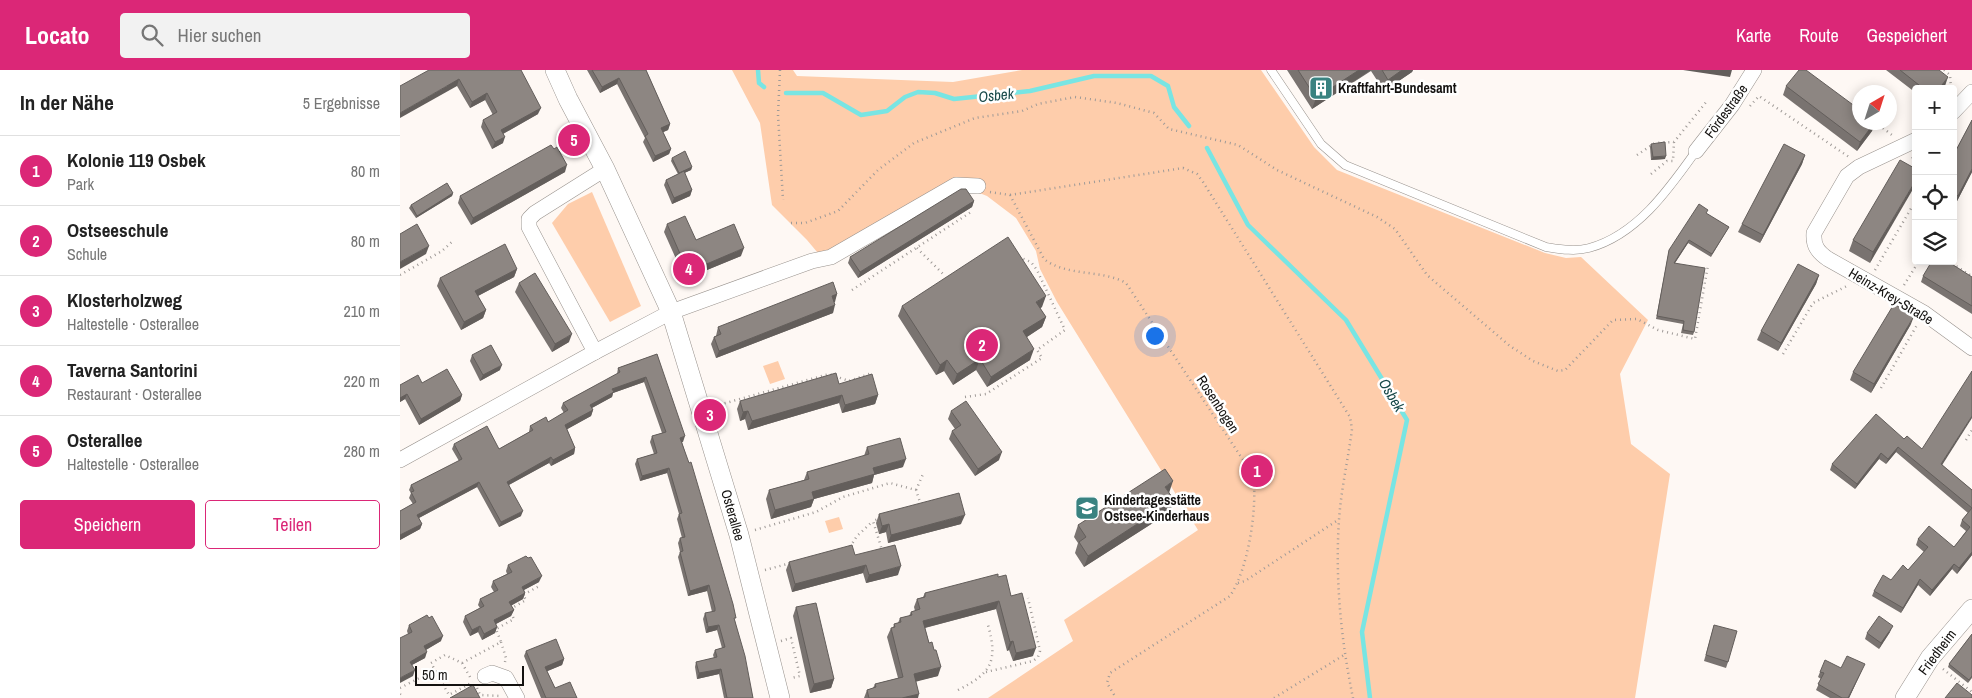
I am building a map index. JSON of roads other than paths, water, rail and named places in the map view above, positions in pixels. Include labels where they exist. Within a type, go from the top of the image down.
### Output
[{"type":"street","name":"Osterallee","points":[[555,70],[605,169],[671,312],[739,535],[778,690]]},
{"type":"street","name":"Fördestraße","points":[[1696,150],[1732,105],[1754,70]]},
{"type":"street","points":[[1957,108],[1972,92]]},
{"type":"street","name":"Heinz-Krey-Straße","points":[[1911,143],[1859,167],[1847,176],[1814,233],[1813,242],[1819,252],[1864,280],[1924,313],[1972,348]]},
{"type":"street","points":[[594,352],[529,227],[530,219],[535,213],[605,169]]},
{"type":"street","points":[[400,460],[594,352],[671,312],[812,261],[831,257],[956,185],[978,186]]},
{"type":"street","name":"Friedheim","points":[[1905,698],[1930,658],[1972,609]]},
{"type":"street","points":[[492,675],[506,678],[516,698]]},
{"type":"lane","points":[[1272,70],[1321,144],[1345,165],[1546,247],[1564,250],[1587,249],[1604,243],[1636,222],[1665,194],[1696,150]]},
{"type":"waterway","name":"Osbek","points":[[758,70],[759,83],[764,87]]},
{"type":"waterway","name":"Osbek","points":[[786,93],[823,93],[861,115],[887,111],[905,97],[918,92],[935,93],[954,99],[1030,91],[1094,76],[1151,76],[1168,86],[1174,107],[1189,126]]},
{"type":"waterway","name":"Osbek","points":[[1207,148],[1248,225],[1346,320],[1407,420],[1362,632],[1370,698]]},
{"type":"place","name":"Kraftfahrt-Bundesamt","points":[[1321,88]]},
{"type":"place","name":"Osterallee","points":[[574,140]]},
{"type":"place","name":"Taverna Santorini","points":[[689,269]]},
{"type":"place","name":"Ostseeschule","points":[[982,345]]},
{"type":"place","name":"Klosterholzweg","points":[[710,415]]},
{"type":"place","name":"Kolonie 119 Osbek","points":[[1257,471]]},
{"type":"place","name":"Kindertagesstätte Ostsee-Kinderhaus","points":[[1087,508]]}]
